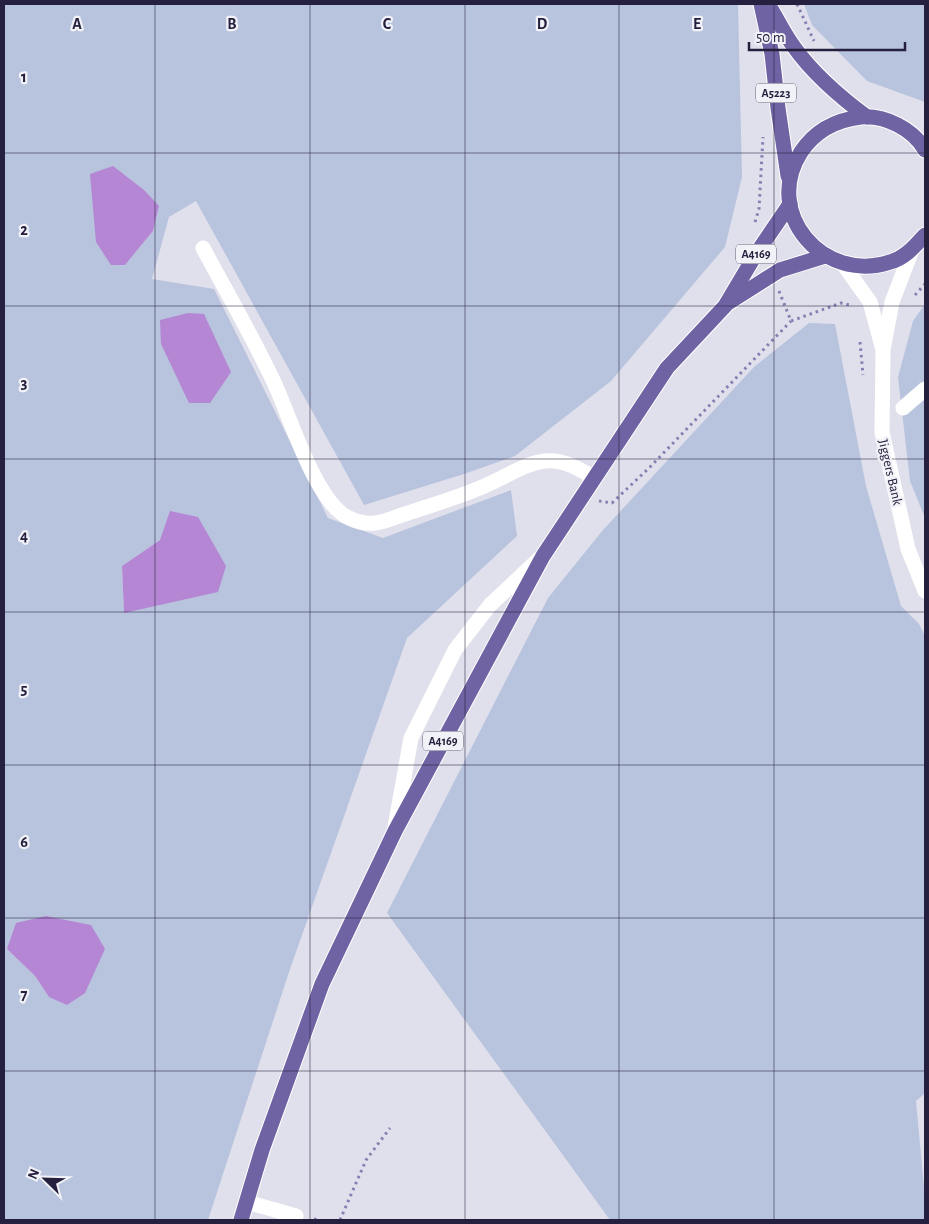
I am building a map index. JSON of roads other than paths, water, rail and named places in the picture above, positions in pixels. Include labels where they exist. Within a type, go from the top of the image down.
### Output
[{"type":"main road","name":"A5223","points":[[761,4],[772,54],[789,183]]},
{"type":"main road","points":[[768,4],[794,46],[818,76],[867,117]]},
{"type":"main road","points":[[925,134],[886,120],[867,117],[845,119],[825,128],[808,142],[795,161],[789,183],[790,204],[796,225],[808,243],[825,256],[843,264],[868,267],[891,262],[912,250],[925,234]]},
{"type":"main road","points":[[904,128],[922,144],[925,150]]},
{"type":"main road","name":"A4169","points":[[242,1220],[262,1150],[322,984],[395,831],[543,556],[667,368],[725,306],[756,254],[790,204]]},
{"type":"main road","name":"A4169","points":[[725,306],[780,270],[825,256]]},
{"type":"street","points":[[203,248],[272,379],[313,472],[327,498],[336,509],[348,518],[361,522],[376,523],[450,499],[544,461],[572,466],[594,478]]},
{"type":"street","name":"Jiggers Bank","points":[[912,250],[892,302],[883,350],[882,432],[908,549],[925,591]]},
{"type":"street","name":"Jiggers Bank","points":[[843,264],[870,302],[883,350]]},
{"type":"street","points":[[903,408],[925,389]]},
{"type":"street","points":[[395,831],[411,738],[455,650],[490,604],[543,556]]},
{"type":"street","points":[[247,1202],[296,1216]]}]
